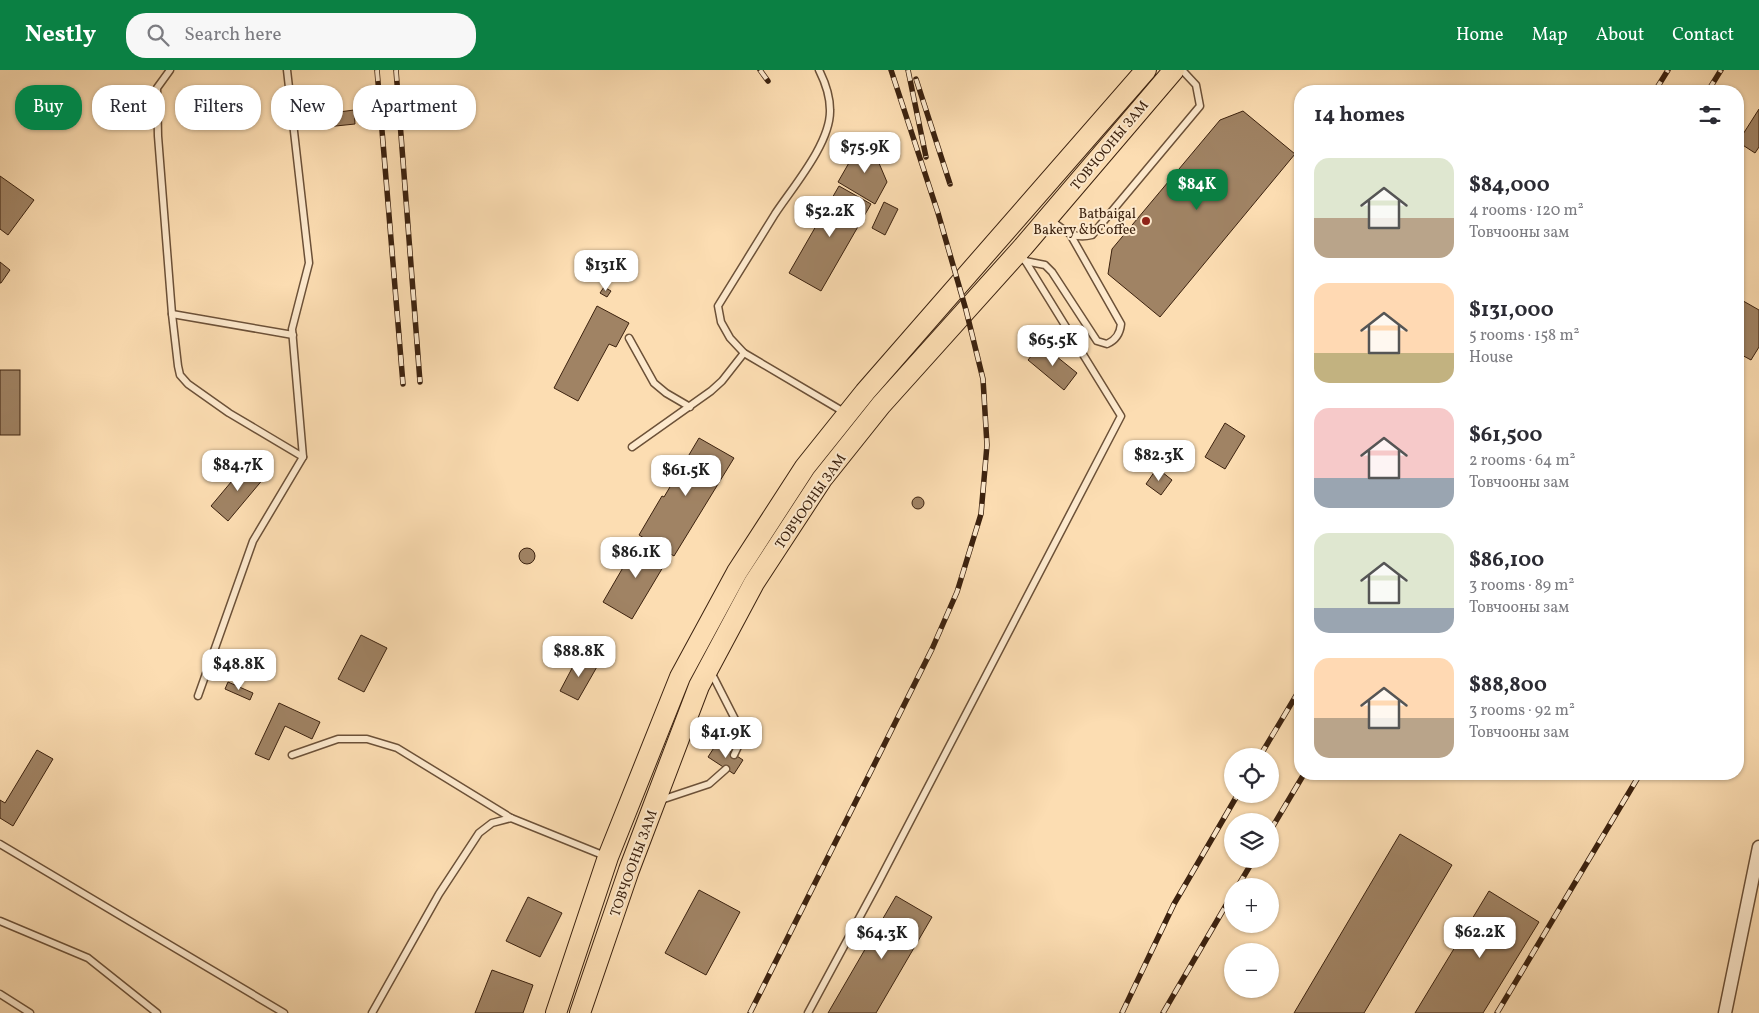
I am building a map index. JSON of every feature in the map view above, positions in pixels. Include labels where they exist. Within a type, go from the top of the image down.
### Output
[{"type":"highway","name":"ТОВЧООНЫ ЗАМ","points":[[556,1013],[608,857],[680,677],[732,581],[805,467],[866,392],[1146,70]]},
{"type":"highway","name":"ТОВЧООНЫ ЗАМ","points":[[580,1013],[629,870],[699,686],[754,583],[822,479],[881,405],[1022,256],[1048,218],[1174,70]]},
{"type":"street","points":[[1725,1013],[1759,847]]},
{"type":"lane","points":[[170,70],[157,88],[158,136],[172,314],[180,375],[188,384],[229,413],[303,457]]},
{"type":"lane","points":[[198,696],[253,541],[303,457],[292,329],[309,263],[288,70]]},
{"type":"lane","points":[[819,70],[826,88],[830,111],[827,129],[813,159],[781,204],[718,306],[721,322],[730,338],[744,353],[848,414]]},
{"type":"lane","points":[[1048,218],[1070,234],[1081,238],[1092,235],[1200,106],[1196,85],[1182,70]]},
{"type":"lane","points":[[1022,256],[1046,265],[1097,341],[1107,344],[1113,341],[1120,331],[1121,324],[1070,234]]},
{"type":"lane","points":[[808,1013],[878,883],[1120,416],[1022,256]]},
{"type":"lane","points":[[172,314],[293,335]]},
{"type":"lane","points":[[629,338],[654,382],[666,393],[690,406]]},
{"type":"lane","points":[[632,447],[711,391],[722,381],[744,353]]},
{"type":"lane","points":[[709,668],[740,729],[741,740],[734,755]]},
{"type":"lane","points":[[292,755],[338,739],[367,740],[397,748],[511,818],[608,857]]},
{"type":"lane","points":[[655,802],[709,784],[726,769]]},
{"type":"lane","points":[[372,1013],[444,886],[479,833],[492,823],[511,818]]},
{"type":"lane","points":[[0,844],[284,1013]]},
{"type":"lane","points":[[0,921],[88,958],[157,1013]]},
{"type":"lane","points":[[0,994],[30,1013]]},
{"type":"building","points":[[1759,109],[1759,147],[1755,153],[1744,146],[1744,133]]},
{"type":"building","points":[[353,110],[353,124],[343,125],[343,111]]},
{"type":"building","points":[[1243,111],[1294,153],[1294,155],[1160,317],[1108,274],[1112,249],[1220,120]]},
{"type":"building","points":[[870,142],[887,182],[875,204],[838,182],[858,147]]},
{"type":"building","points":[[0,176],[34,200],[8,235],[0,229]]},
{"type":"building","points":[[839,186],[871,204],[821,291],[789,273]]},
{"type":"building","points":[[884,202],[898,209],[885,235],[872,228]]},
{"type":"building","points":[[0,262],[10,270],[1,283],[0,283]]},
{"type":"building","points":[[604,287],[611,291],[607,297],[600,293]]},
{"type":"building","points":[[1744,301],[1759,310],[1759,347],[1751,360],[1744,356]]},
{"type":"building","points":[[597,306],[629,323],[616,347],[609,344],[578,401],[554,388]]},
{"type":"building","points":[[1041,344],[1077,373],[1064,390],[1028,360]]},
{"type":"building","points":[[0,370],[20,370],[20,435],[0,435]]},
{"type":"building","points":[[1225,423],[1245,436],[1225,469],[1205,457]]},
{"type":"building","points":[[699,438],[734,458],[674,556],[639,535]]},
{"type":"building","points":[[247,463],[264,478],[228,521],[211,506]]},
{"type":"building","points":[[1157,468],[1172,480],[1161,495],[1146,484]]},
{"type":"building","points":[[916,497],[920,497],[924,503],[920,509],[916,509],[912,505],[912,501]]},
{"type":"building","points":[[639,540],[669,557],[632,619],[603,602]]},
{"type":"building","points":[[527,548],[533,550],[535,556],[533,562],[527,564],[521,562],[519,556],[521,550]]},
{"type":"building","points":[[361,635],[387,648],[364,692],[338,679]]},
{"type":"building","points":[[579,655],[598,665],[578,700],[560,691]]},
{"type":"building","points":[[228,682],[253,693],[250,700],[225,689]]},
{"type":"building","points":[[279,703],[320,722],[312,739],[285,726],[269,760],[255,754]]},
{"type":"building","points":[[717,743],[743,760],[734,774],[708,757]]},
{"type":"building","points":[[37,750],[53,759],[13,826],[0,818],[0,800],[5,803]]},
{"type":"building","points":[[1400,834],[1452,865],[1364,1013],[1294,1013]]},
{"type":"building","points":[[699,890],[740,912],[706,975],[665,953]]},
{"type":"building","points":[[1489,891],[1539,922],[1483,1013],[1415,1013]]},
{"type":"building","points":[[896,896],[932,917],[876,1013],[828,1013]]},
{"type":"building","points":[[528,897],[562,913],[540,957],[506,941]]},
{"type":"building","points":[[492,970],[533,985],[523,1013],[475,1013]]},
{"type":"railway","points":[[377,70],[403,384]]},
{"type":"railway","points":[[396,70],[420,382]]},
{"type":"railway","points":[[760,70],[768,81]]},
{"type":"railway","points":[[750,1013],[932,649],[957,592],[981,514],[987,445],[983,379],[966,310],[938,213],[891,70]]},
{"type":"railway","points":[[908,70],[926,157]]},
{"type":"railway","points":[[1659,85],[1668,70]]},
{"type":"railway","points":[[1712,85],[1721,70]]},
{"type":"railway","points":[[916,79],[950,184]]},
{"type":"railway","points":[[1265,748],[1294,699]]},
{"type":"railway","points":[[1279,816],[1300,780]]},
{"type":"railway","points":[[1497,1013],[1636,780]]},
{"type":"railway","points":[[1122,1013],[1174,904],[1233,803]]},
{"type":"railway","points":[[1243,878],[1249,868]]},
{"type":"railway","points":[[1163,1013],[1224,909]]},
{"type":"place","name":"Batbaigal Bakery &bCoffee","points":[[1146,221]]}]
